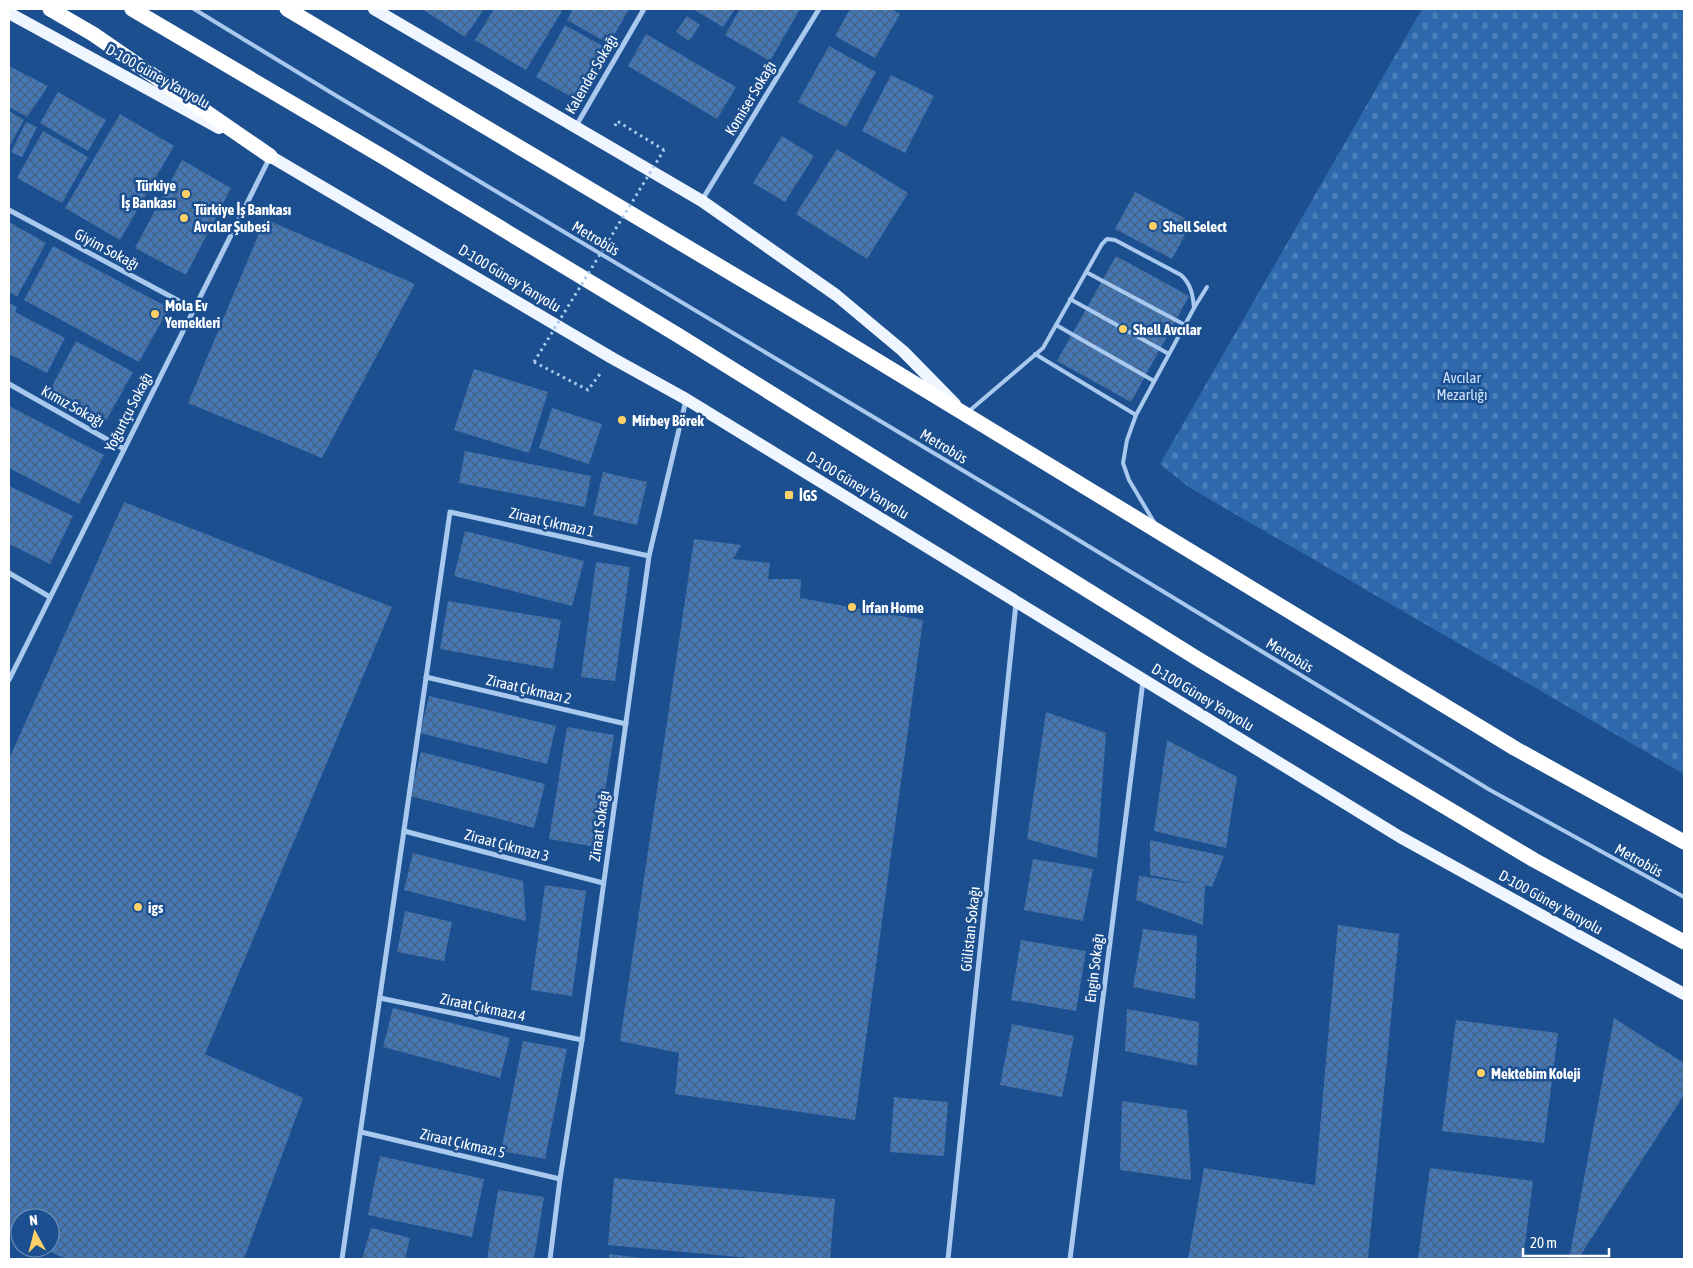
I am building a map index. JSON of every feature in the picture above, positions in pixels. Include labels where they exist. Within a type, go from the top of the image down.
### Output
[{"type":"highway","points":[[50,9],[93,34],[270,156]]},
{"type":"highway","points":[[132,9],[385,158],[676,334],[1190,654],[1534,860],[1684,942]]},
{"type":"highway","points":[[288,9],[966,414],[1516,749],[1684,842]]},
{"type":"main road","points":[[374,9],[702,201],[836,295],[903,351],[966,414]]},
{"type":"main road","name":"D-100 Güney Yanyolu","points":[[9,13],[270,156],[612,358],[686,399],[1400,837],[1684,994]]},
{"type":"street","name":"Kalender Sokağı","points":[[576,126],[644,9]]},
{"type":"street","name":"Komiser Sokağı","points":[[702,201],[819,9]]},
{"type":"street","name":"Yoğurtçu Sokağı","points":[[9,680],[270,156]]},
{"type":"street","name":"Giyim Sokağı","points":[[9,210],[194,309]]},
{"type":"street","name":"Kımız Sokağı","points":[[9,384],[124,449]]},
{"type":"street","name":"Ziraat Sokağı","points":[[550,1259],[649,556],[686,399]]},
{"type":"street","name":"Ziraat Çıkmazı 1","points":[[426,678],[450,512],[649,556]]},
{"type":"street","points":[[9,573],[50,597]]},
{"type":"street","name":"Gülistan Sokağı","points":[[948,1259],[1016,601]]},
{"type":"street","points":[[342,1259],[426,678]]},
{"type":"street","name":"Ziraat Çıkmazı 2","points":[[426,678],[626,724]]},
{"type":"street","name":"Engin Sokağı","points":[[1070,1259],[1143,680]]},
{"type":"street","name":"Ziraat Çıkmazı 3","points":[[404,831],[603,883]]},
{"type":"street","name":"Ziraat Çıkmazı 4","points":[[380,998],[582,1040]]},
{"type":"street","name":"Ziraat Çıkmazı 5","points":[[361,1132],[560,1179]]},
{"type":"lane","name":"Metrobüs","points":[[194,9],[1034,513],[1490,790],[1684,897]]},
{"type":"lane","points":[[966,414],[1043,348],[1102,244],[1107,239],[1115,240],[1180,275],[1188,282],[1194,308]]},
{"type":"lane","points":[[1086,272],[1185,325]]},
{"type":"lane","points":[[1161,532],[1129,480],[1124,463],[1126,440],[1136,415],[1206,286]]},
{"type":"lane","points":[[1070,299],[1169,354]]},
{"type":"lane","points":[[1056,325],[1154,381]]},
{"type":"lane","points":[[1035,354],[1136,415]]},
{"type":"path","points":[[588,390],[534,362],[664,150],[617,121]]},
{"type":"green space","name":"Avcılar Mezarlığı","points":[[1422,9],[1684,9],[1684,774],[1190,488],[1160,464]]},
{"type":"building","points":[[422,9],[484,9],[465,37]]},
{"type":"building","points":[[494,9],[558,9],[562,11],[526,70],[475,40]]},
{"type":"building","points":[[573,9],[629,9],[609,44],[567,20]]},
{"type":"building","points":[[693,9],[735,9],[723,27]]},
{"type":"building","points":[[740,9],[800,9],[770,61],[725,35]]},
{"type":"building","points":[[850,9],[891,9],[900,14],[875,58],[835,36]]},
{"type":"building","points":[[687,16],[700,25],[689,41],[676,32]]},
{"type":"building","points":[[565,25],[610,50],[580,102],[536,77]]},
{"type":"building","points":[[646,34],[736,87],[717,119],[628,66]]},
{"type":"building","points":[[829,46],[876,72],[846,127],[798,102]]},
{"type":"building","points":[[9,66],[48,86],[27,117],[9,107]]},
{"type":"building","points":[[891,75],[934,96],[905,153],[862,131]]},
{"type":"building","points":[[58,92],[106,120],[88,151],[40,123]]},
{"type":"building","points":[[9,111],[24,120],[9,147]]},
{"type":"building","points":[[120,114],[174,146],[120,240],[65,208]]},
{"type":"building","points":[[26,122],[37,127],[22,157],[11,152]]},
{"type":"building","points":[[43,131],[88,157],[62,203],[17,178]]},
{"type":"building","points":[[782,136],[814,156],[785,202],[753,183]]},
{"type":"building","points":[[837,149],[908,193],[867,259],[796,214]]},
{"type":"building","name":"Türkiye İş Bankası Avcılar Şubesi","points":[[182,160],[231,188],[186,275],[135,248]]},
{"type":"building","name":"Shell Select","points":[[1135,192],[1192,222],[1172,259],[1115,229]]},
{"type":"building","points":[[265,219],[415,284],[322,458],[188,403]]},
{"type":"building","points":[[9,222],[46,243],[17,297],[9,292]]},
{"type":"building","points":[[53,246],[169,308],[139,362],[24,300]]},
{"type":"building","points":[[1116,256],[1189,296],[1131,402],[1057,361]]},
{"type":"building","points":[[9,303],[17,307],[15,312],[65,338],[47,373],[9,354]]},
{"type":"building","points":[[76,341],[133,372],[106,421],[50,390]]},
{"type":"building","points":[[474,369],[548,392],[529,453],[454,430]]},
{"type":"building","points":[[9,406],[104,455],[79,504],[9,468]]},
{"type":"building","points":[[552,408],[602,424],[589,464],[539,448]]},
{"type":"building","points":[[465,451],[591,476],[585,507],[459,483]]},
{"type":"building","points":[[603,472],[647,482],[637,525],[593,515]]},
{"type":"building","points":[[9,486],[73,516],[50,564],[9,544]]},
{"type":"building","name":"igs","points":[[124,502],[392,607],[205,1054],[303,1098],[244,1259],[66,1259],[60,1256],[60,1208],[10,1208],[9,1231],[9,759]]},
{"type":"building","points":[[465,531],[584,561],[572,606],[454,576]]},
{"type":"building","points":[[694,539],[741,545],[733,559],[770,563],[768,579],[801,579],[800,598],[923,620],[855,1120],[675,1094],[679,1053],[620,1041]]},
{"type":"building","points":[[596,562],[630,567],[615,681],[581,677]]},
{"type":"building","points":[[448,601],[561,620],[553,669],[440,649]]},
{"type":"building","points":[[429,696],[556,726],[547,764],[420,733]]},
{"type":"building","points":[[1046,712],[1106,733],[1097,858],[1027,839]]},
{"type":"building","points":[[567,727],[614,735],[596,847],[549,839]]},
{"type":"building","points":[[1167,740],[1237,777],[1226,848],[1154,831]]},
{"type":"building","points":[[421,752],[545,784],[534,828],[410,796]]},
{"type":"building","points":[[1150,840],[1224,856],[1212,887],[1205,885],[1203,925],[1136,900],[1139,876],[1196,884],[1150,875]]},
{"type":"building","points":[[413,853],[523,881],[526,921],[404,890]]},
{"type":"building","points":[[1033,859],[1093,869],[1083,921],[1024,910]]},
{"type":"building","points":[[545,885],[586,891],[572,996],[531,990]]},
{"type":"building","points":[[405,911],[452,922],[444,961],[397,952]]},
{"type":"building","points":[[1338,925],[1399,934],[1368,1259],[1188,1259],[1204,1168],[1315,1185]]},
{"type":"building","points":[[1143,929],[1197,936],[1195,999],[1133,987]]},
{"type":"building","points":[[1021,940],[1086,951],[1076,1011],[1011,1000]]},
{"type":"building","points":[[393,1008],[510,1038],[500,1078],[383,1047]]},
{"type":"building","points":[[1127,1009],[1199,1022],[1197,1066],[1125,1051]]},
{"type":"building","points":[[1614,1018],[1684,1063],[1684,1095],[1578,1259],[1569,1259]]},
{"type":"building","points":[[1456,1020],[1558,1033],[1544,1143],[1442,1131]]},
{"type":"building","points":[[1012,1024],[1074,1036],[1062,1097],[1000,1085]]},
{"type":"building","points":[[523,1041],[567,1049],[545,1159],[501,1151]]},
{"type":"building","points":[[894,1097],[948,1102],[944,1156],[890,1152]]},
{"type":"building","points":[[1122,1101],[1187,1110],[1191,1180],[1120,1170]]},
{"type":"building","points":[[380,1156],[484,1179],[472,1237],[368,1215]]},
{"type":"building","points":[[1430,1168],[1533,1181],[1523,1259],[1418,1259]]},
{"type":"building","points":[[614,1178],[835,1199],[830,1259],[760,1259],[608,1245]]},
{"type":"building","points":[[498,1190],[544,1197],[534,1259],[487,1259]]},
{"type":"building","points":[[371,1228],[410,1238],[405,1259],[362,1259]]},
{"type":"building","points":[[609,1254],[640,1258],[640,1259],[609,1259]]},
{"type":"place","name":"Türkiye İş Bankası","points":[[186,194]]},
{"type":"place","name":"Türkiye İş Bankası Avcılar Şubesi","points":[[184,218]]},
{"type":"place","name":"Shell Select","points":[[1153,226]]},
{"type":"place","name":"Mola Ev Yemekleri","points":[[155,314]]},
{"type":"place","name":"Shell Avcılar","points":[[1123,329]]},
{"type":"place","name":"Mirbey Börek","points":[[622,420]]},
{"type":"place","name":"İGS","points":[[789,495]]},
{"type":"place","name":"İrfan Home","points":[[852,607]]},
{"type":"place","name":"igs","points":[[138,907]]},
{"type":"place","name":"Mektebim Koleji","points":[[1481,1073]]}]
